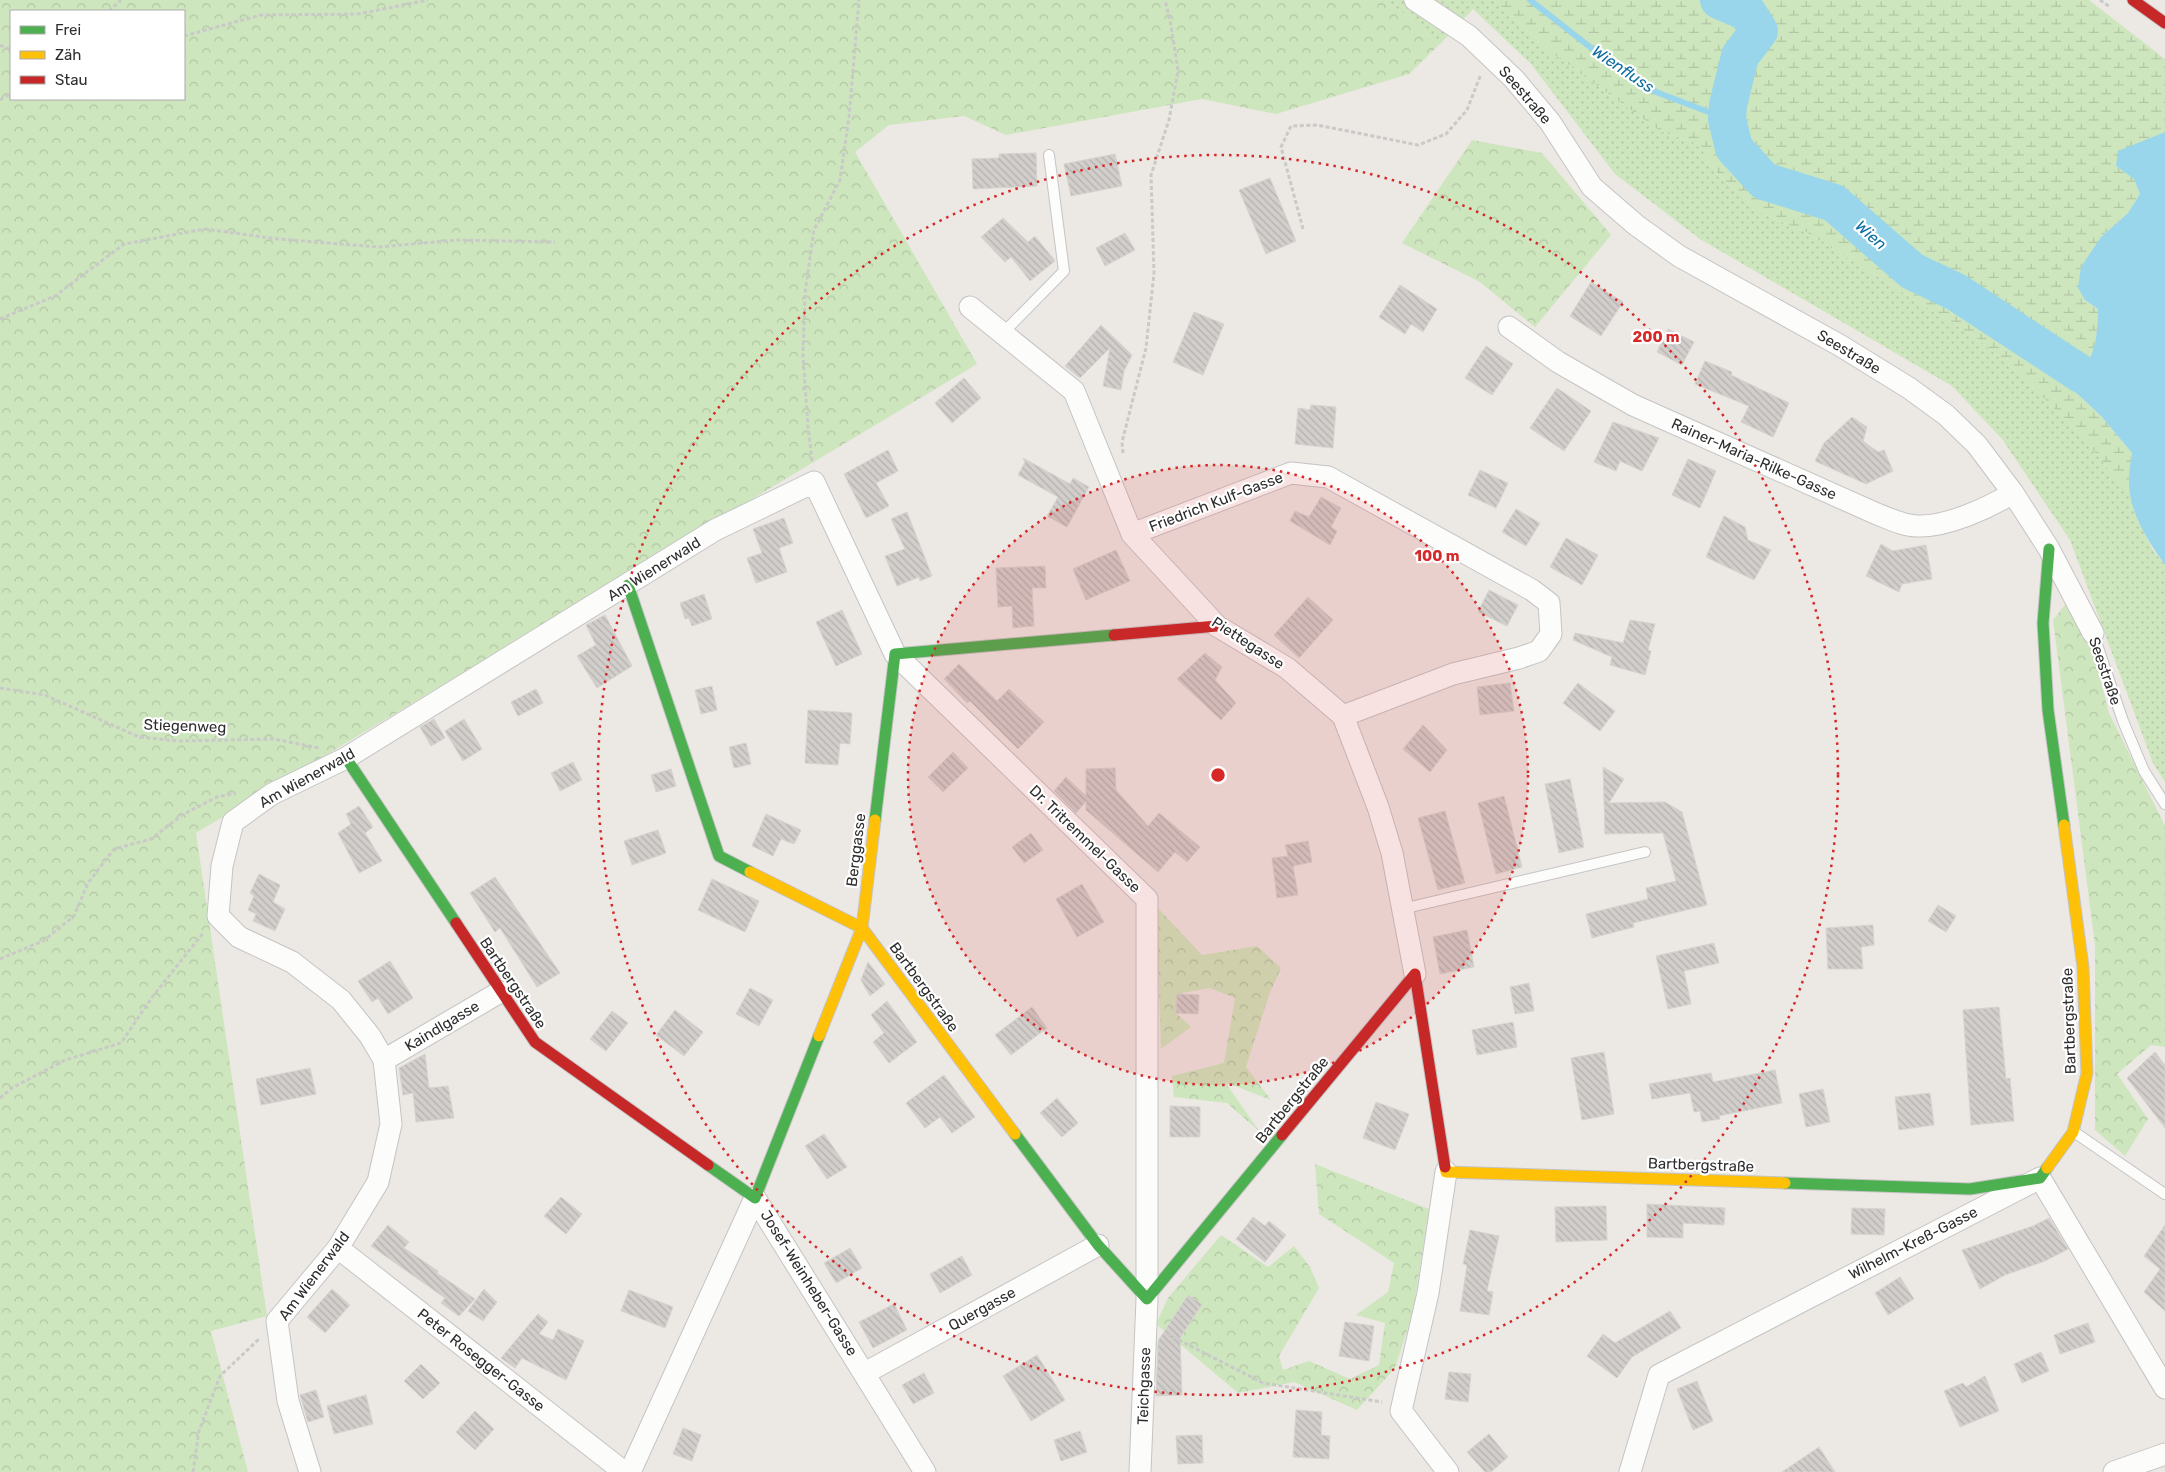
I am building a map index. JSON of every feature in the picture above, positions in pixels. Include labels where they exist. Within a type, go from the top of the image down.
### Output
[{"type":"street","name":"Seestraße","points":[[1414,0],[1469,36],[1514,79],[1550,122],[1592,187],[1636,225],[1679,256],[1841,346],[1909,388],[1946,415],[1977,445],[2012,493],[2049,549],[2092,633]]},
{"type":"street","points":[[2133,0],[2165,23]]},
{"type":"street","name":"Piettegasse","points":[[970,307],[1074,391],[1132,534],[1217,626],[1286,668],[1343,716],[1378,807],[1389,844],[1415,974]]},
{"type":"street","name":"Rainer-Maria-Rilke-Gasse","points":[[1509,327],[1558,362],[1633,405],[1877,514],[1907,525],[1920,526],[1947,523],[1999,501],[2012,493]]},
{"type":"street","name":"Friedrich Kulf-Gasse","points":[[1132,534],[1291,473],[1328,477],[1532,590],[1549,603],[1551,634],[1539,651],[1519,658],[1453,674],[1343,716]]},
{"type":"street","name":"Am Wienerwald","points":[[310,1472],[288,1401],[277,1321],[338,1248],[378,1182],[391,1124],[384,1060],[370,1036],[341,1000],[292,962],[239,937],[218,916],[222,866],[233,822],[272,794],[346,758],[715,530],[814,482]]},
{"type":"street","name":"Dr. Tritremmel-Gasse","points":[[814,482],[895,654],[1147,899],[1147,1299]]},
{"type":"street","name":"Bartbergstraße","points":[[1446,1172],[1970,1189],[2040,1178],[2073,1132],[2088,1073],[2083,967],[2048,710],[2043,623],[2049,549]]},
{"type":"street","points":[[628,585],[720,856],[862,928],[756,1198]]},
{"type":"street","points":[[895,654],[1217,626]]},
{"type":"street","name":"Berggasse","points":[[862,928],[895,654]]},
{"type":"street","name":"Bartbergstraße","points":[[346,758],[535,1042],[756,1198]]},
{"type":"street","name":"Bartbergstraße","points":[[862,928],[1098,1245],[1147,1299],[1415,974]]},
{"type":"street","points":[[1415,974],[1446,1172],[1428,1293],[1401,1411],[1448,1472]]},
{"type":"street","name":"Kaindlgasse","points":[[384,1060],[500,992]]},
{"type":"street","points":[[2040,1178],[2165,1388]]},
{"type":"street","name":"Wilhelm-Kreß-Gasse","points":[[1630,1472],[1659,1375],[2040,1178]]},
{"type":"street","name":"Josef-Weinheber-Gasse","points":[[756,1198],[925,1472]]},
{"type":"street","name":"Josef-Weinheber-Gasse","points":[[630,1472],[756,1198]]},
{"type":"street","name":"Quergasse","points":[[865,1373],[1098,1245]]},
{"type":"street","name":"Peter Rosegger-Gasse","points":[[338,1248],[624,1472]]},
{"type":"street","name":"Teichgasse","points":[[1140,1472],[1147,1299]]},
{"type":"street","points":[[2114,1472],[2165,1454]]},
{"type":"lane","points":[[1003,333],[1064,271],[1049,155]]},
{"type":"lane","name":"Seestraße","points":[[2092,633],[2122,721],[2144,771],[2165,804]]},
{"type":"lane","points":[[1402,909],[1645,852]]},
{"type":"lane","points":[[2073,1132],[2165,1194]]},
{"type":"path","points":[[111,10],[122,0]]},
{"type":"path","points":[[185,36],[261,15],[358,14],[428,0]]},
{"type":"path","points":[[814,482],[803,356],[805,293],[814,230],[840,180],[849,117],[859,0]]},
{"type":"path","points":[[1123,462],[1122,442],[1146,348],[1154,272],[1151,175],[1169,120],[1178,72],[1165,0]]},
{"type":"path","points":[[1303,229],[1281,147],[1291,126],[1317,125],[1418,145],[1446,134],[1467,110],[1489,55]]},
{"type":"path","points":[[0,319],[55,296],[124,244],[204,229],[278,239],[379,247],[457,240],[555,242]]},
{"type":"path","name":"Stiegenweg","points":[[0,688],[45,695],[138,737],[178,741],[274,739],[311,745],[346,758]]},
{"type":"path","points":[[0,960],[43,941],[74,916],[88,884],[114,849],[151,839],[182,815],[217,797],[240,792]]},
{"type":"path","points":[[0,1098],[12,1088],[65,1060],[121,1043],[185,954],[218,916]]},
{"type":"path","points":[[193,1472],[198,1431],[220,1376],[277,1321]]},
{"type":"path","points":[[1146,1324],[1263,1383],[1380,1401],[1401,1411]]},
{"type":"green space","points":[[0,0],[1379,0],[1402,12],[1439,45],[1409,74],[1276,114],[1202,99],[1006,135],[964,116],[889,125],[855,152],[977,364],[196,833],[267,1316],[211,1331],[248,1472],[0,1472]]},
{"type":"green space","points":[[1379,0],[1494,0],[1551,52],[1660,131],[1698,144],[1720,177],[1765,215],[1806,232],[1978,339],[2022,377],[2078,432],[2130,495],[2138,521],[2153,550],[2165,565],[2165,782],[2153,763],[2070,540],[2002,439],[1952,386],[1700,239],[1615,174],[1531,64],[1473,9],[1439,45],[1402,12]]},
{"type":"green space","points":[[1494,0],[2089,0],[2165,59],[2165,132],[2116,166],[2134,179],[2140,194],[2128,213],[2101,237],[2085,300],[2098,309],[2097,332],[2093,351],[2084,368],[2068,385],[2102,417],[2132,453],[2129,477],[2130,495],[2078,432],[2022,377],[1978,339],[1806,232],[1765,215],[1720,177],[1698,144],[1660,131],[1551,52]]},
{"type":"green space","points":[[1472,140],[1542,153],[1611,235],[1535,327],[1480,282],[1402,243]]},
{"type":"green space","points":[[2069,600],[2090,638],[2109,713],[2165,826],[2165,1047],[2151,1045],[2117,1074],[2148,1119],[2125,1156],[2095,1130],[2095,945],[2053,620]]},
{"type":"green space","points":[[1156,906],[1202,955],[1257,946],[1281,968],[1269,995],[1246,1067],[1271,1100],[1225,1082],[1259,1131],[1227,1103],[1174,1097],[1172,1076],[1224,1063],[1235,998],[1210,988],[1177,994],[1176,1013],[1191,1027],[1161,1049]]},
{"type":"green space","points":[[1315,1164],[1429,1209],[1413,1312],[1395,1368],[1357,1410],[1294,1382],[1238,1393],[1156,1324],[1168,1298],[1221,1235],[1268,1267],[1294,1246],[1310,1267],[1319,1288],[1279,1356],[1283,1370],[1309,1361],[1350,1379],[1379,1365],[1385,1323],[1356,1315],[1388,1292],[1394,1263],[1319,1214]]},
{"type":"water","points":[[2165,132],[2165,565],[2145,535],[2131,501],[2129,477],[2132,453],[2102,417],[2068,385],[2077,377],[2089,360],[2097,332],[2098,309],[2085,300],[2078,288],[2081,267],[2101,237],[2128,213],[2140,194],[2134,179],[2116,166],[2118,151]]},
{"type":"building","points":[[1036,153],[1037,186],[973,189],[972,159],[999,158],[999,154]]},
{"type":"building","points":[[1115,154],[1122,186],[1071,196],[1064,164]]},
{"type":"building","points":[[1270,178],[1296,241],[1266,254],[1239,190]]},
{"type":"building","points":[[1003,218],[1028,242],[1035,236],[1055,261],[1030,281],[1011,257],[1005,262],[981,237]]},
{"type":"building","points":[[1125,233],[1135,250],[1105,266],[1096,248]]},
{"type":"building","points":[[1591,282],[1623,302],[1601,336],[1570,316]]},
{"type":"building","points":[[1400,285],[1437,309],[1423,332],[1411,324],[1405,334],[1379,317]]},
{"type":"building","points":[[1194,312],[1224,324],[1203,375],[1173,362]]},
{"type":"building","points":[[1101,325],[1132,355],[1124,371],[1121,390],[1103,386],[1110,348],[1080,378],[1065,366]]},
{"type":"building","points":[[1668,329],[1694,342],[1682,365],[1657,352]]},
{"type":"building","points":[[1486,346],[1513,364],[1492,395],[1465,378]]},
{"type":"building","points":[[1705,361],[1732,372],[1731,375],[1789,403],[1773,437],[1741,422],[1749,406],[1695,384]]},
{"type":"building","points":[[964,378],[981,398],[952,423],[935,403]]},
{"type":"building","points":[[1557,388],[1591,411],[1564,451],[1530,428]]},
{"type":"building","points":[[1311,405],[1336,407],[1333,448],[1295,444],[1298,408],[1310,410]]},
{"type":"building","points":[[1852,417],[1867,427],[1863,441],[1878,452],[1884,450],[1893,471],[1866,484],[1815,461],[1824,443]]},
{"type":"building","points":[[1613,422],[1659,438],[1642,471],[1620,461],[1616,471],[1594,462]]},
{"type":"building","points":[[888,450],[898,471],[876,483],[889,506],[866,518],[844,474]]},
{"type":"building","points":[[1023,458],[1070,484],[1073,478],[1089,487],[1067,527],[1047,516],[1058,497],[1018,475],[1025,462]]},
{"type":"building","points":[[1688,459],[1716,471],[1700,508],[1672,495]]},
{"type":"building","points":[[1480,470],[1508,483],[1496,508],[1468,495]]},
{"type":"building","points":[[1321,497],[1341,508],[1331,527],[1337,531],[1330,545],[1290,521],[1295,511],[1309,517]]},
{"type":"building","points":[[1516,509],[1540,523],[1526,546],[1502,532]]},
{"type":"building","points":[[907,512],[932,576],[920,581],[919,577],[897,586],[885,556],[905,549],[891,519]]},
{"type":"building","points":[[1724,516],[1745,527],[1748,540],[1771,550],[1754,580],[1706,557]]},
{"type":"building","points":[[784,518],[793,543],[779,548],[787,572],[756,583],[747,558],[762,553],[753,529]]},
{"type":"building","points":[[1566,538],[1598,555],[1582,585],[1550,567]]},
{"type":"building","points":[[1881,544],[1893,551],[1926,545],[1932,579],[1902,584],[1899,592],[1866,576]]},
{"type":"building","points":[[1116,550],[1130,581],[1086,600],[1073,569]]},
{"type":"building","points":[[1045,566],[1046,588],[1032,588],[1034,626],[1013,628],[1012,606],[998,607],[996,568]]},
{"type":"building","points":[[1489,590],[1518,605],[1507,626],[1478,612]]},
{"type":"building","points":[[704,594],[712,619],[692,626],[689,618],[685,619],[680,603]]},
{"type":"building","points":[[1308,597],[1333,620],[1299,658],[1274,635]]},
{"type":"building","points":[[842,610],[862,654],[836,666],[816,622]]},
{"type":"building","points":[[605,615],[632,666],[597,688],[577,656],[596,645],[586,625]]},
{"type":"building","points":[[1630,620],[1655,624],[1648,650],[1651,651],[1645,675],[1610,665],[1612,657],[1573,640],[1575,633],[1623,643]]},
{"type":"building","points":[[1205,653],[1222,667],[1215,680],[1236,703],[1221,720],[1177,679]]},
{"type":"building","points":[[959,664],[997,701],[1009,689],[1044,722],[1018,749],[970,701],[967,703],[944,679]]},
{"type":"building","points":[[1510,683],[1514,711],[1480,715],[1477,687]]},
{"type":"building","points":[[1578,683],[1615,711],[1600,731],[1563,703]]},
{"type":"building","points":[[712,686],[717,710],[701,714],[695,690]]},
{"type":"building","points":[[536,689],[543,703],[518,716],[511,702]]},
{"type":"building","points":[[808,710],[852,713],[850,744],[840,743],[838,765],[805,763]]},
{"type":"building","points":[[434,719],[445,738],[431,746],[420,727]]},
{"type":"building","points":[[464,719],[482,749],[463,761],[445,731]]},
{"type":"building","points":[[1423,725],[1447,750],[1430,772],[1403,749]]},
{"type":"building","points":[[746,743],[751,764],[734,768],[729,747]]},
{"type":"building","points":[[953,752],[968,768],[943,792],[928,777]]},
{"type":"building","points":[[573,762],[582,780],[560,791],[551,773]]},
{"type":"building","points":[[1603,767],[1624,779],[1609,803],[1665,802],[1682,812],[1707,905],[1633,923],[1634,927],[1592,938],[1586,914],[1648,899],[1646,888],[1676,881],[1663,833],[1605,834]]},
{"type":"building","points":[[1115,768],[1116,790],[1148,826],[1159,813],[1200,847],[1187,862],[1175,852],[1158,872],[1086,810],[1086,801],[1076,813],[1054,791],[1066,777],[1086,796],[1086,769]]},
{"type":"building","points":[[671,769],[676,786],[656,792],[651,775]]},
{"type":"building","points":[[1570,779],[1584,847],[1559,853],[1545,784]]},
{"type":"building","points":[[1504,796],[1522,867],[1496,874],[1478,803]]},
{"type":"building","points":[[359,806],[373,827],[365,833],[382,861],[359,873],[338,833],[351,824],[346,814]]},
{"type":"building","points":[[1445,811],[1465,883],[1438,890],[1418,818]]},
{"type":"building","points":[[766,814],[801,830],[794,844],[781,839],[773,856],[752,846]]},
{"type":"building","points":[[658,830],[666,853],[632,865],[624,841]]},
{"type":"building","points":[[1031,833],[1043,850],[1024,863],[1012,847]]},
{"type":"building","points":[[1308,841],[1312,862],[1293,866],[1298,895],[1277,898],[1272,858],[1288,856],[1285,845]]},
{"type":"building","points":[[259,874],[280,885],[273,902],[285,909],[275,931],[253,921],[256,914],[248,910],[254,896],[250,893]]},
{"type":"building","points":[[495,877],[560,973],[537,987],[500,928],[495,932],[470,893]]},
{"type":"building","points":[[712,879],[759,901],[745,932],[698,910]]},
{"type":"building","points":[[1082,884],[1104,922],[1077,937],[1056,899]]},
{"type":"building","points":[[1938,905],[1956,916],[1946,932],[1928,921]]},
{"type":"building","points":[[1873,925],[1874,945],[1861,947],[1863,969],[1828,969],[1826,928]]},
{"type":"building","points":[[1467,930],[1474,967],[1440,974],[1433,937]]},
{"type":"building","points":[[1714,943],[1719,963],[1684,971],[1691,1004],[1668,1009],[1656,956]]},
{"type":"building","points":[[390,961],[413,998],[388,1014],[378,998],[372,1002],[358,981]]},
{"type":"building","points":[[868,962],[885,984],[870,996],[861,980]]},
{"type":"building","points":[[1529,983],[1534,1011],[1515,1014],[1510,987]]},
{"type":"building","points":[[750,988],[773,1000],[759,1026],[736,1014]]},
{"type":"building","points":[[1177,994],[1199,995],[1198,1014],[1176,1013]]},
{"type":"building","points":[[887,1001],[917,1042],[889,1063],[873,1042],[884,1033],[871,1015]]},
{"type":"building","points":[[1032,1007],[1047,1028],[1011,1055],[995,1035]]},
{"type":"building","points":[[1999,1007],[2006,1079],[2010,1078],[2014,1121],[1971,1125],[1963,1010]]},
{"type":"building","points":[[675,1010],[703,1032],[684,1056],[656,1035]]},
{"type":"building","points":[[612,1011],[628,1023],[606,1051],[590,1039]]},
{"type":"building","points":[[1513,1022],[1517,1047],[1477,1055],[1472,1030]]},
{"type":"building","points":[[1604,1052],[1614,1114],[1582,1120],[1571,1058]]},
{"type":"building","points":[[2155,1052],[2165,1065],[2165,1128],[2127,1078]]},
{"type":"building","points":[[425,1054],[429,1088],[448,1086],[454,1118],[416,1122],[413,1093],[403,1095],[399,1068]]},
{"type":"building","points":[[310,1068],[316,1094],[261,1105],[256,1079]]},
{"type":"building","points":[[1775,1070],[1782,1103],[1719,1116],[1720,1119],[1702,1122],[1700,1111],[1694,1112],[1690,1093],[1652,1099],[1649,1084],[1711,1073],[1713,1082]]},
{"type":"building","points":[[944,1075],[975,1117],[952,1133],[940,1117],[925,1128],[906,1103]]},
{"type":"building","points":[[1823,1089],[1830,1122],[1806,1127],[1799,1094]]},
{"type":"building","points":[[1930,1093],[1934,1125],[1899,1130],[1895,1097]]},
{"type":"building","points":[[1057,1098],[1078,1123],[1062,1137],[1040,1113]]},
{"type":"building","points":[[1376,1102],[1409,1114],[1395,1150],[1363,1138]]},
{"type":"building","points":[[1170,1106],[1200,1107],[1200,1137],[1170,1137]]},
{"type":"building","points":[[824,1134],[847,1167],[827,1179],[805,1146]]},
{"type":"building","points":[[561,1197],[582,1214],[566,1234],[544,1216]]},
{"type":"building","points":[[1647,1204],[1725,1208],[1724,1225],[1683,1223],[1683,1238],[1647,1237]]},
{"type":"building","points":[[1606,1206],[1607,1240],[1556,1242],[1555,1207]]},
{"type":"building","points":[[1852,1208],[1885,1209],[1884,1235],[1851,1234]]},
{"type":"building","points":[[1253,1217],[1265,1226],[1269,1221],[1286,1235],[1265,1262],[1236,1239]]},
{"type":"building","points":[[2049,1218],[2068,1249],[2045,1261],[2005,1275],[1980,1289],[1962,1250],[2033,1226]]},
{"type":"building","points":[[388,1225],[409,1242],[404,1248],[475,1299],[459,1316],[441,1303],[445,1298],[371,1246]]},
{"type":"building","points":[[2165,1225],[2165,1311],[2144,1292],[2160,1269],[2144,1256]]},
{"type":"building","points":[[1470,1230],[1499,1236],[1487,1291],[1493,1292],[1489,1315],[1460,1311],[1467,1265],[1463,1264]]},
{"type":"building","points":[[850,1248],[862,1268],[836,1283],[824,1263]]},
{"type":"building","points":[[962,1256],[972,1275],[940,1293],[930,1274]]},
{"type":"building","points":[[1900,1277],[1914,1299],[1888,1315],[1875,1293]]},
{"type":"building","points":[[332,1289],[350,1305],[325,1333],[307,1317]]},
{"type":"building","points":[[484,1289],[497,1302],[483,1321],[468,1311]]},
{"type":"building","points":[[629,1290],[673,1307],[665,1328],[621,1311]]},
{"type":"building","points":[[1188,1295],[1202,1304],[1180,1338],[1182,1395],[1156,1396],[1158,1341]]},
{"type":"building","points":[[894,1304],[907,1330],[873,1348],[859,1322]]},
{"type":"building","points":[[1670,1311],[1681,1328],[1632,1357],[1617,1378],[1587,1356],[1603,1334],[1615,1343]]},
{"type":"building","points":[[538,1314],[548,1322],[539,1334],[553,1340],[558,1329],[584,1341],[566,1380],[522,1358],[515,1368],[501,1358]]},
{"type":"building","points":[[1345,1322],[1374,1326],[1369,1361],[1339,1356]]},
{"type":"building","points":[[2088,1323],[2095,1342],[2060,1354],[2054,1335]]},
{"type":"building","points":[[2041,1352],[2049,1371],[2022,1383],[2014,1364]]},
{"type":"building","points":[[1037,1355],[1065,1400],[1031,1421],[1003,1376]]},
{"type":"building","points":[[421,1364],[440,1383],[423,1399],[404,1381]]},
{"type":"building","points":[[1449,1372],[1471,1374],[1468,1402],[1445,1399]]},
{"type":"building","points":[[924,1373],[934,1393],[913,1404],[902,1385]]},
{"type":"building","points":[[1985,1376],[1999,1411],[1960,1427],[1944,1391],[1963,1383],[1966,1387]]},
{"type":"building","points":[[1697,1381],[1713,1421],[1693,1430],[1677,1389]]},
{"type":"building","points":[[316,1390],[324,1417],[308,1422],[300,1395]]},
{"type":"building","points":[[366,1395],[373,1424],[334,1434],[327,1406]]},
{"type":"building","points":[[1296,1410],[1322,1412],[1321,1435],[1330,1436],[1329,1459],[1293,1457]]},
{"type":"building","points":[[475,1411],[494,1429],[475,1450],[456,1432]]},
{"type":"building","points":[[683,1428],[701,1435],[692,1461],[673,1454]]},
{"type":"building","points":[[1080,1431],[1087,1452],[1061,1461],[1054,1440]]},
{"type":"building","points":[[1489,1434],[1508,1457],[1491,1472],[1485,1472],[1467,1452]]},
{"type":"building","points":[[1202,1435],[1203,1463],[1178,1464],[1176,1436]]},
{"type":"building","points":[[1819,1447],[1835,1472],[1782,1472]]},
{"type":"waterway","name":"Wienfluss","points":[[1530,0],[1604,58],[1656,92],[1727,119]]},
{"type":"waterway","name":"Wien","points":[[1719,0],[1747,12],[1759,31],[1740,56],[1728,105],[1727,119],[1734,148],[1764,181],[1834,203],[1912,271],[1956,292],[2081,374],[2165,412]]},
{"type":"traffic: fast","points":[[2049,549],[2043,623],[2048,710],[2064,825]]},
{"type":"traffic: fast","points":[[628,585],[719,856],[750,872]]},
{"type":"traffic: fast","points":[[875,820],[895,654],[1114,635]]},
{"type":"traffic: fast","points":[[346,758],[456,923]]},
{"type":"traffic: fast","points":[[708,1165],[755,1198],[819,1036]]},
{"type":"traffic: fast","points":[[1015,1134],[1098,1245],[1147,1299],[1282,1135]]},
{"type":"traffic: fast","points":[[1785,1183],[1970,1189],[2040,1178],[2047,1168]]},
{"type":"traffic: slow","points":[[750,872],[862,928],[875,820]]},
{"type":"traffic: slow","points":[[2047,1168],[2073,1132],[2087,1073],[2083,967],[2064,825]]},
{"type":"traffic: slow","points":[[819,1036],[862,928],[1015,1134]]},
{"type":"traffic: slow","points":[[1445,1167],[1446,1172],[1785,1183]]},
{"type":"traffic: jam","points":[[2133,0],[2165,23]]},
{"type":"traffic: jam","points":[[1114,635],[1217,626]]},
{"type":"traffic: jam","points":[[456,923],[535,1042],[708,1165]]},
{"type":"traffic: jam","points":[[1282,1135],[1415,974],[1445,1167]]}]
